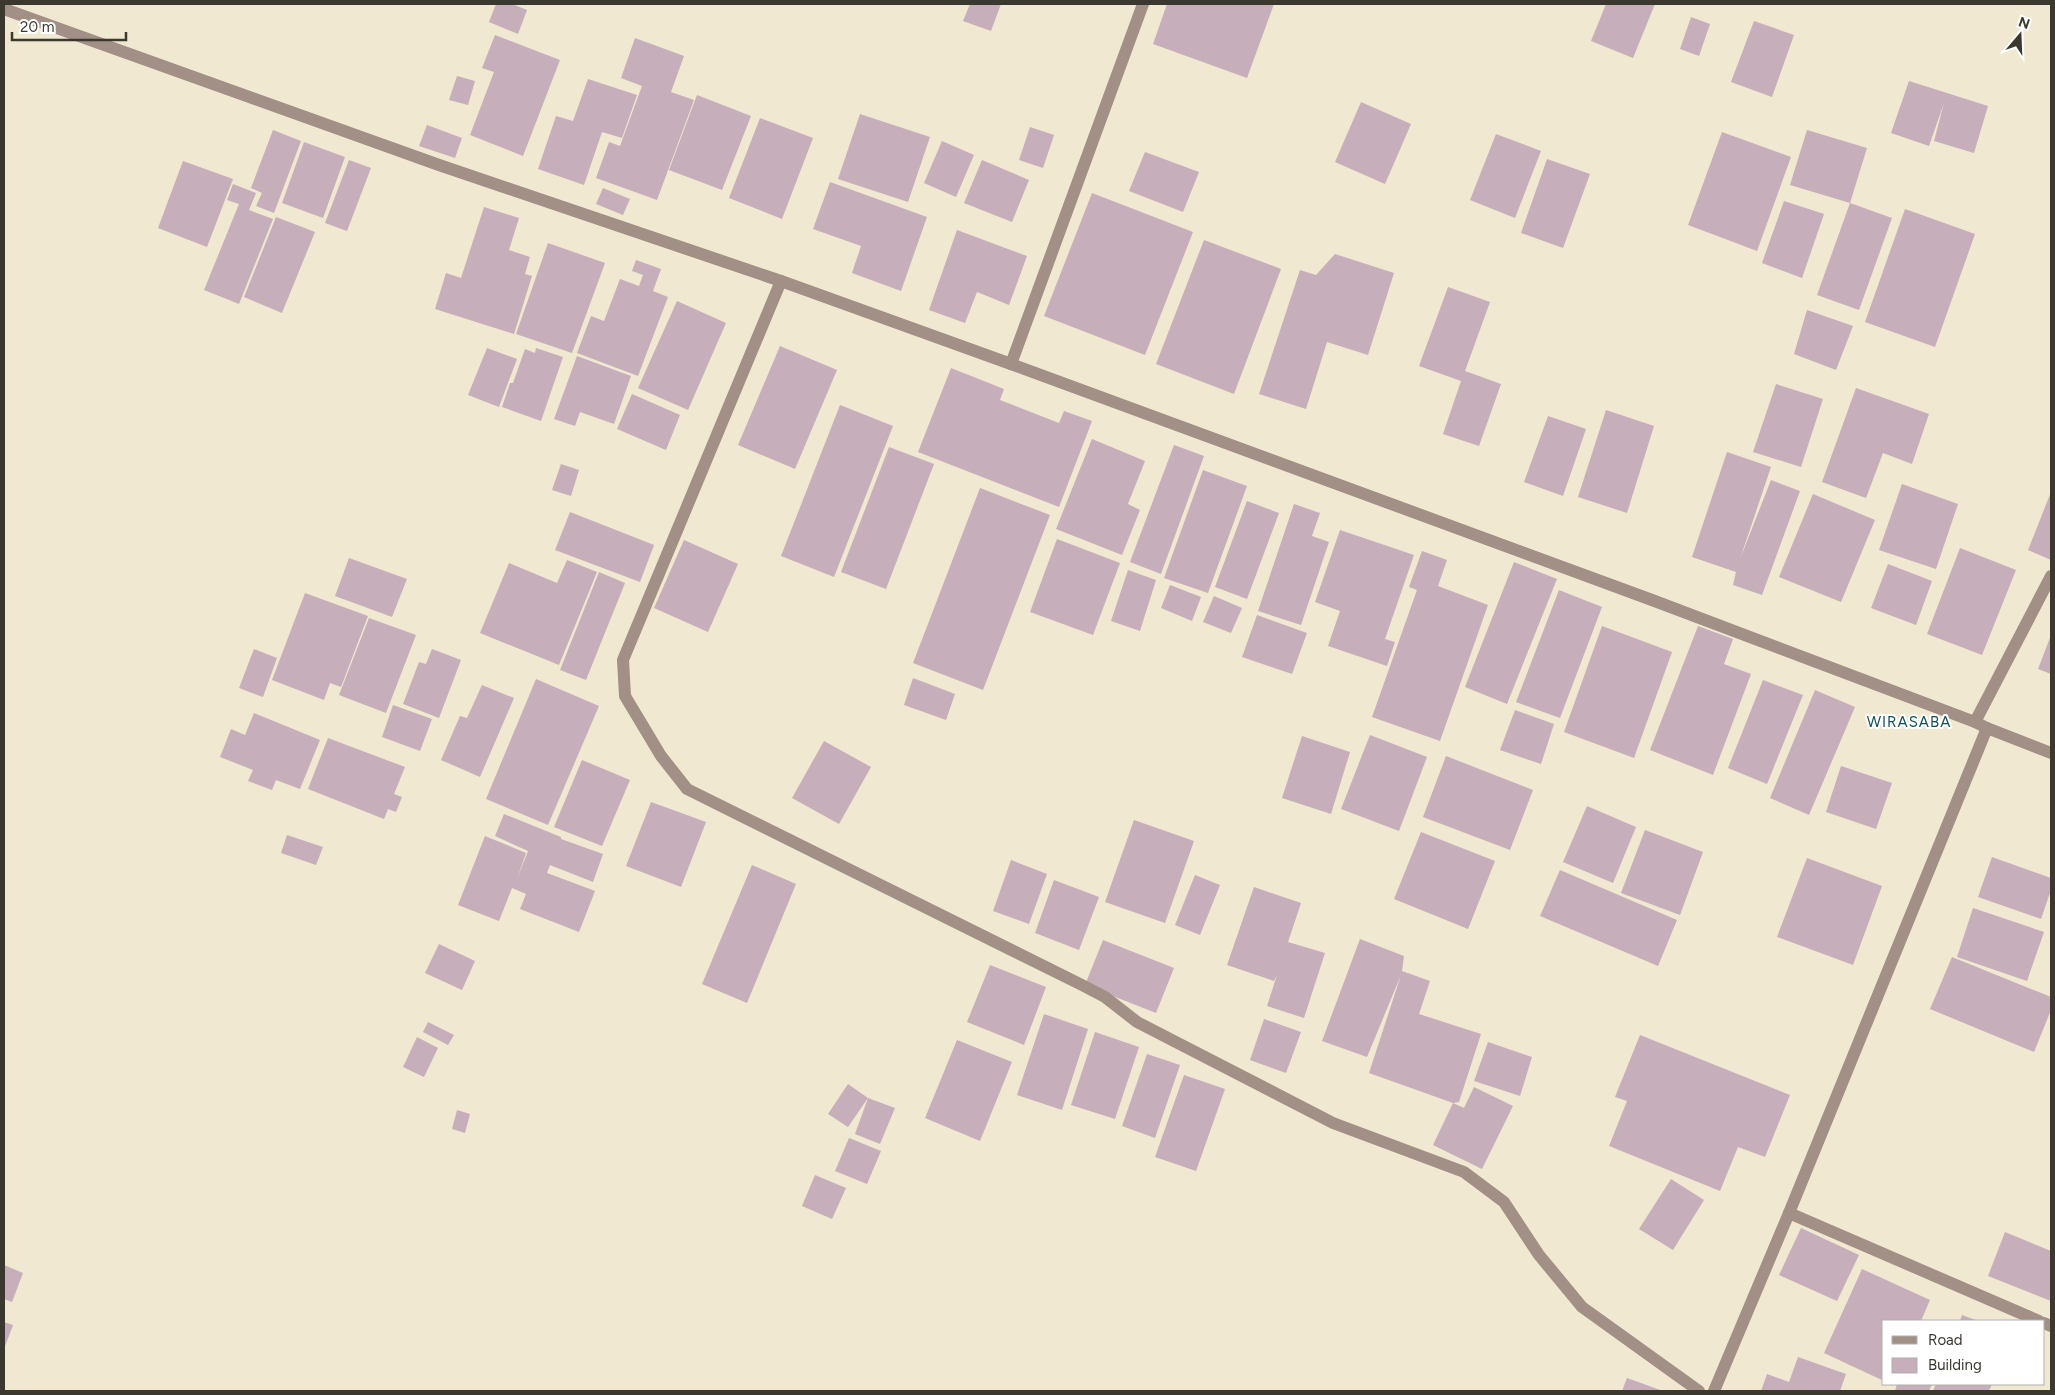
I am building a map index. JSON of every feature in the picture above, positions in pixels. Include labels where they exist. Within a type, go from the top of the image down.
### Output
[{"type":"street","points":[[1011,364],[1143,4]]},
{"type":"street","points":[[4,9],[448,168],[781,281],[1011,364],[1643,596],[1975,722],[2051,753]]},
{"type":"street","points":[[781,281],[623,660],[625,696],[661,756],[687,789],[1080,984],[1104,997],[1137,1022],[1333,1123],[1464,1172],[1504,1202],[1539,1255],[1582,1307],[1699,1391]]},
{"type":"street","points":[[1975,722],[2051,576]]},
{"type":"street","points":[[1714,1391],[1789,1213],[1987,728]]},
{"type":"street","points":[[1789,1213],[2037,1320]]},
{"type":"building","points":[[496,4],[512,4],[527,10],[518,34],[489,22]]},
{"type":"building","points":[[970,4],[1001,4],[991,31],[963,21]]},
{"type":"building","points":[[1167,4],[1274,4],[1247,78],[1153,44]]},
{"type":"building","points":[[1606,4],[1655,4],[1633,58],[1591,41]]},
{"type":"building","points":[[1691,17],[1710,24],[1699,56],[1680,49]]},
{"type":"building","points":[[1754,21],[1794,35],[1772,97],[1731,82]]},
{"type":"building","points":[[495,35],[560,60],[523,156],[470,135],[494,72],[482,68]]},
{"type":"building","points":[[635,38],[684,56],[671,92],[694,100],[657,200],[596,178],[609,142],[620,146],[642,86],[621,78]]},
{"type":"building","points":[[457,76],[475,81],[468,105],[449,100]]},
{"type":"building","points":[[588,79],[637,95],[622,138],[602,132],[584,185],[538,169],[556,116],[573,121]]},
{"type":"building","points":[[1909,81],[1988,106],[1974,153],[1934,141],[1944,103],[1929,146],[1891,133]]},
{"type":"building","points":[[697,95],[751,116],[722,190],[669,170]]},
{"type":"building","points":[[1361,102],[1411,124],[1385,184],[1335,162]]},
{"type":"building","points":[[860,114],[930,137],[908,202],[838,179]]},
{"type":"building","points":[[760,118],[813,138],[782,219],[729,198]]},
{"type":"building","points":[[427,125],[462,138],[455,158],[419,146]]},
{"type":"building","points":[[1030,127],[1054,135],[1043,168],[1019,160]]},
{"type":"building","points":[[273,130],[301,141],[274,213],[256,206],[262,193],[251,188]]},
{"type":"building","points":[[1807,130],[1867,148],[1850,203],[1790,185]]},
{"type":"building","points":[[1722,132],[1791,157],[1757,251],[1688,225]]},
{"type":"building","points":[[1496,134],[1541,151],[1515,218],[1470,200]]},
{"type":"building","points":[[942,141],[974,155],[956,197],[924,183]]},
{"type":"building","points":[[304,142],[345,157],[323,218],[282,203]]},
{"type":"building","points":[[1145,152],[1199,172],[1183,212],[1129,191]]},
{"type":"building","points":[[1547,159],[1590,174],[1563,248],[1521,233]]},
{"type":"building","points":[[349,160],[371,168],[347,231],[325,223]]},
{"type":"building","points":[[982,160],[1029,180],[1012,222],[964,203]]},
{"type":"building","points":[[183,161],[233,179],[207,247],[158,228]]},
{"type":"building","points":[[830,182],[927,217],[901,291],[852,273],[861,246],[813,229]]},
{"type":"building","points":[[233,184],[256,193],[249,210],[273,219],[239,304],[204,290],[239,204],[227,200]]},
{"type":"building","points":[[603,188],[630,199],[623,215],[596,204]]},
{"type":"building","points":[[1092,193],[1193,232],[1145,355],[1044,316]]},
{"type":"building","points":[[1784,201],[1824,214],[1802,278],[1762,263]]},
{"type":"building","points":[[1850,203],[1892,218],[1859,310],[1817,295]]},
{"type":"building","points":[[484,207],[519,218],[509,250],[530,257],[525,274],[532,276],[514,334],[435,309],[446,273],[461,278]]},
{"type":"building","points":[[1905,209],[1975,234],[1935,347],[1865,322]]},
{"type":"building","points":[[276,217],[315,232],[282,313],[244,297]]},
{"type":"building","points":[[957,230],[1027,256],[1009,305],[977,292],[965,323],[929,310]]},
{"type":"building","points":[[1204,240],[1281,269],[1234,394],[1156,364]]},
{"type":"building","points":[[548,243],[605,263],[572,353],[516,334]]},
{"type":"building","points":[[1335,254],[1394,273],[1368,355],[1327,342],[1306,409],[1259,394],[1300,270],[1316,275]]},
{"type":"building","points":[[636,260],[661,269],[653,291],[668,297],[638,376],[577,353],[591,316],[604,321],[620,279],[639,286],[643,275],[632,271]]},
{"type":"building","points":[[1448,287],[1490,302],[1465,371],[1501,384],[1479,446],[1443,434],[1461,381],[1419,366]]},
{"type":"building","points":[[677,301],[726,323],[688,410],[638,388]]},
{"type":"building","points":[[1807,310],[1853,326],[1836,370],[1794,354]]},
{"type":"building","points":[[780,346],[837,370],[795,469],[738,445]]},
{"type":"building","points":[[487,348],[517,359],[499,407],[468,395]]},
{"type":"building","points":[[536,348],[563,357],[541,421],[502,407],[525,349],[535,353]]},
{"type":"building","points":[[577,356],[631,376],[614,424],[580,412],[575,426],[554,419]]},
{"type":"building","points":[[951,368],[1004,389],[1000,400],[1059,423],[1064,411],[1092,421],[1059,507],[918,452]]},
{"type":"building","points":[[1776,384],[1823,399],[1801,467],[1753,452]]},
{"type":"building","points":[[1856,388],[1929,414],[1912,464],[1883,453],[1866,498],[1822,482]]},
{"type":"building","points":[[632,394],[680,415],[666,450],[617,429]]},
{"type":"building","points":[[840,405],[893,426],[834,577],[781,556]]},
{"type":"building","points":[[1606,410],[1654,426],[1627,513],[1578,497]]},
{"type":"building","points":[[1548,416],[1586,429],[1563,496],[1524,482]]},
{"type":"building","points":[[1092,439],[1145,461],[1128,504],[1140,510],[1122,555],[1056,529]]},
{"type":"building","points":[[1174,445],[1204,456],[1161,574],[1130,562]]},
{"type":"building","points":[[889,447],[934,464],[886,589],[841,572]]},
{"type":"building","points":[[1727,452],[1771,467],[1740,559],[1771,480],[1800,491],[1762,595],[1733,585],[1736,572],[1692,557]]},
{"type":"building","points":[[561,464],[579,470],[571,496],[552,490]]},
{"type":"building","points":[[1203,470],[1247,486],[1208,593],[1164,578]]},
{"type":"building","points":[[1902,484],[1958,504],[1936,569],[1879,550]]},
{"type":"building","points":[[980,488],[1050,515],[983,690],[913,663]]},
{"type":"building","points":[[2051,492],[2051,560],[2028,550]]},
{"type":"building","points":[[1813,494],[1875,520],[1841,602],[1779,577]]},
{"type":"building","points":[[1247,501],[1279,513],[1247,599],[1215,587]]},
{"type":"building","points":[[1294,504],[1320,513],[1312,536],[1329,542],[1301,625],[1258,611]]},
{"type":"building","points":[[570,512],[654,545],[640,582],[555,550]]},
{"type":"building","points":[[1340,530],[1414,555],[1385,639],[1395,642],[1387,666],[1328,646],[1340,611],[1315,602]]},
{"type":"building","points":[[1057,539],[1120,563],[1093,635],[1030,612]]},
{"type":"building","points":[[684,540],[738,564],[708,632],[654,608]]},
{"type":"building","points":[[1960,548],[2016,570],[1982,655],[1927,634]]},
{"type":"building","points":[[1422,551],[1447,560],[1438,586],[1488,605],[1440,741],[1372,717],[1417,590],[1409,587]]},
{"type":"building","points":[[349,558],[407,579],[392,617],[335,596]]},
{"type":"building","points":[[567,560],[597,572],[559,665],[480,633],[509,563],[557,583]]},
{"type":"building","points":[[1514,562],[1557,579],[1507,704],[1465,687]]},
{"type":"building","points":[[1888,564],[1932,581],[1916,625],[1871,608]]},
{"type":"building","points":[[1128,570],[1156,580],[1140,631],[1111,621]]},
{"type":"building","points":[[599,572],[625,583],[586,680],[560,670]]},
{"type":"building","points":[[1170,585],[1201,597],[1192,621],[1161,608]]},
{"type":"building","points":[[1559,590],[1602,607],[1560,718],[1516,702]]},
{"type":"building","points":[[305,593],[368,616],[341,687],[330,683],[324,700],[272,680]]},
{"type":"building","points":[[1214,596],[1242,608],[1231,633],[1203,622]]},
{"type":"building","points":[[1257,615],[1307,633],[1292,674],[1242,657]]},
{"type":"building","points":[[369,618],[416,635],[386,713],[339,695]]},
{"type":"building","points":[[1602,626],[1672,652],[1634,758],[1564,732]]},
{"type":"building","points":[[1698,626],[1733,639],[1724,664],[1751,674],[1713,775],[1650,750]]},
{"type":"building","points":[[2051,635],[2051,674],[2038,669]]},
{"type":"building","points":[[254,649],[277,658],[263,697],[239,688]]},
{"type":"building","points":[[432,649],[461,660],[439,718],[403,704],[419,662],[426,664]]},
{"type":"building","points":[[913,678],[955,694],[946,720],[904,705]]},
{"type":"building","points":[[536,679],[599,706],[548,825],[486,799]]},
{"type":"building","points":[[1763,680],[1803,695],[1767,784],[1728,768]]},
{"type":"building","points":[[482,685],[514,698],[480,777],[441,760],[460,716],[467,718]]},
{"type":"building","points":[[1815,690],[1855,707],[1809,815],[1770,798]]},
{"type":"building","points":[[393,705],[432,719],[420,751],[382,737]]},
{"type":"building","points":[[1515,710],[1554,724],[1541,764],[1500,750]]},
{"type":"building","points":[[254,713],[320,740],[300,789],[276,780],[272,790],[248,781],[253,770],[220,757],[231,729],[245,735]]},
{"type":"building","points":[[1370,735],[1427,757],[1399,831],[1341,809]]},
{"type":"building","points":[[1302,736],[1350,752],[1331,814],[1282,798]]},
{"type":"building","points":[[328,738],[405,767],[394,794],[402,797],[396,812],[388,809],[384,819],[308,789]]},
{"type":"building","points":[[824,741],[871,767],[839,824],[792,798]]},
{"type":"building","points":[[1446,756],[1533,790],[1510,850],[1423,817]]},
{"type":"building","points":[[582,760],[630,780],[602,846],[554,827]]},
{"type":"building","points":[[1841,766],[1892,783],[1876,829],[1826,812]]},
{"type":"building","points":[[651,802],[706,822],[681,887],[626,866]]},
{"type":"building","points":[[1587,806],[1636,827],[1613,883],[1563,862]]},
{"type":"building","points":[[504,814],[561,837],[561,839],[603,854],[593,882],[550,865],[547,873],[595,891],[579,932],[520,909],[526,894],[512,888],[499,921],[458,905],[485,836],[526,853],[517,879],[528,851],[495,836]]},
{"type":"building","points":[[1134,820],[1194,841],[1165,923],[1105,902]]},
{"type":"building","points":[[1645,830],[1703,852],[1680,915],[1621,893]]},
{"type":"building","points":[[1421,832],[1495,861],[1468,929],[1394,899]]},
{"type":"building","points":[[287,835],[323,847],[316,865],[281,853]]},
{"type":"building","points":[[1992,857],[2051,878],[2051,890],[2041,919],[1978,897]]},
{"type":"building","points":[[1807,858],[1882,886],[1853,965],[1777,937]]},
{"type":"building","points":[[1011,860],[1047,874],[1029,924],[993,911]]},
{"type":"building","points":[[752,865],[796,884],[747,1003],[702,984]]},
{"type":"building","points":[[1560,870],[1677,920],[1658,966],[1540,916]]},
{"type":"building","points":[[1195,875],[1220,885],[1200,935],[1175,925]]},
{"type":"building","points":[[1054,880],[1099,897],[1079,950],[1035,933]]},
{"type":"building","points":[[1254,887],[1301,903],[1288,942],[1325,953],[1304,1018],[1267,1006],[1277,975],[1274,981],[1227,965]]},
{"type":"building","points":[[1973,908],[2044,932],[2027,981],[1957,957]]},
{"type":"building","points":[[1360,939],[1404,956],[1402,971],[1430,981],[1419,1014],[1481,1034],[1459,1102],[1453,1103],[1369,1073],[1401,975],[1367,1057],[1322,1041]]},
{"type":"building","points":[[1103,940],[1174,968],[1156,1013],[1085,985]]},
{"type":"building","points":[[439,944],[475,961],[462,990],[425,973]]},
{"type":"building","points":[[1952,957],[2051,997],[2051,1010],[2034,1052],[1930,1009]]},
{"type":"building","points":[[990,965],[1046,987],[1024,1045],[967,1022]]},
{"type":"building","points":[[1044,1014],[1088,1029],[1062,1110],[1017,1095]]},
{"type":"building","points":[[1264,1019],[1301,1032],[1286,1073],[1250,1060]]},
{"type":"building","points":[[428,1022],[454,1035],[448,1045],[423,1032]]},
{"type":"building","points":[[1095,1032],[1139,1047],[1115,1119],[1071,1105]]},
{"type":"building","points":[[1640,1035],[1790,1095],[1765,1157],[1738,1147],[1720,1191],[1609,1146],[1627,1101],[1615,1097]]},
{"type":"building","points":[[417,1037],[438,1048],[424,1077],[403,1067]]},
{"type":"building","points":[[957,1040],[1012,1062],[980,1141],[925,1118]]},
{"type":"building","points":[[1488,1042],[1532,1057],[1520,1096],[1474,1081]]},
{"type":"building","points":[[1147,1054],[1180,1065],[1155,1138],[1122,1126]]},
{"type":"building","points":[[1184,1075],[1225,1089],[1196,1171],[1155,1157]]},
{"type":"building","points":[[848,1084],[868,1098],[848,1127],[828,1114]]},
{"type":"building","points":[[1474,1087],[1513,1106],[1482,1169],[1433,1145],[1453,1103],[1464,1108]]},
{"type":"building","points":[[868,1098],[895,1108],[880,1144],[855,1134]]},
{"type":"building","points":[[457,1110],[470,1114],[465,1133],[452,1129]]},
{"type":"building","points":[[849,1138],[881,1151],[867,1184],[835,1171]]},
{"type":"building","points":[[815,1175],[846,1188],[832,1219],[802,1206]]},
{"type":"building","points":[[1671,1179],[1704,1200],[1673,1250],[1639,1229]]},
{"type":"building","points":[[1801,1228],[1859,1255],[1837,1301],[1779,1275]]},
{"type":"building","points":[[2005,1232],[2051,1251],[2051,1301],[1988,1276]]},
{"type":"building","points":[[4,1265],[23,1273],[12,1302],[4,1299]]},
{"type":"building","points":[[1862,1269],[1930,1300],[1921,1320],[1882,1320],[1882,1380],[1824,1353]]},
{"type":"building","points":[[1962,1315],[1975,1320],[1960,1320]]},
{"type":"building","points":[[4,1322],[13,1325],[4,1349]]},
{"type":"building","points":[[1798,1357],[1846,1374],[1840,1391],[1761,1391],[1767,1374],[1789,1382]]},
{"type":"building","points":[[1627,1378],[1663,1391],[1622,1391]]},
{"type":"building","points":[[1897,1385],[1932,1385],[1929,1391],[1895,1391]]},
{"type":"building","points":[[1936,1385],[1992,1385],[1989,1391],[1933,1391]]},
{"type":"district","name":"WIRASABA","points":[[1909,722]]}]
